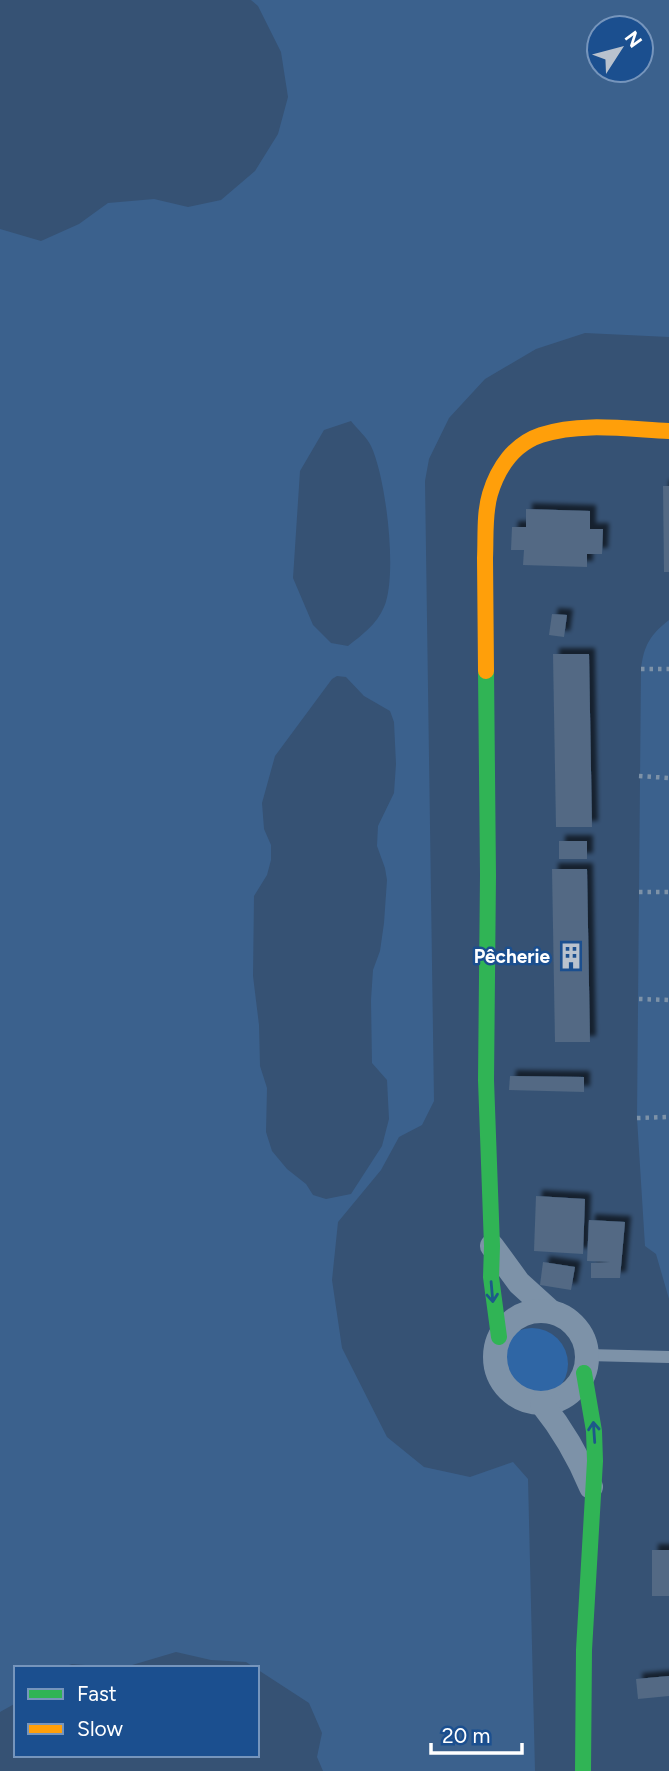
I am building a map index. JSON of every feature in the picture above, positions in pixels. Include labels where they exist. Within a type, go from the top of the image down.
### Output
[{"type":"street","points":[[499,1337],[492,1287],[486,1080],[486,519],[490,492],[503,460],[537,435],[566,428],[669,431]]},
{"type":"street","points":[[492,1246],[519,1283],[551,1312],[565,1318],[584,1340],[594,1431],[584,1650],[583,1771]]},
{"type":"street","points":[[551,1312],[526,1313],[505,1327],[499,1337],[494,1356],[498,1374],[508,1390],[524,1401],[542,1404],[556,1401],[578,1386],[586,1364]]},
{"type":"street","points":[[542,1404],[563,1430],[580,1459],[593,1490]]},
{"type":"lane","points":[[586,1364],[669,1357]]},
{"type":"path","points":[[641,668],[669,669]]},
{"type":"path","points":[[639,776],[669,778]]},
{"type":"path","points":[[639,892],[669,892]]},
{"type":"path","points":[[639,999],[669,1000]]},
{"type":"path","points":[[637,1118],[669,1117]]},
{"type":"shaded area","points":[[251,0],[669,0],[669,337],[585,333],[536,349],[485,379],[449,418],[429,459],[425,481],[434,1101],[422,1125],[399,1137],[381,1170],[338,1222],[332,1280],[342,1348],[387,1437],[424,1467],[470,1477],[513,1462],[528,1479],[535,1771],[323,1771],[317,1757],[322,1733],[309,1703],[259,1670],[259,1666],[176,1652],[129,1666],[14,1666],[14,1704],[0,1712],[0,229],[41,241],[79,224],[108,203],[154,199],[188,207],[221,200],[255,171],[278,134],[288,97],[281,52],[258,6]],"holes":[[[351,421],[369,443],[385,502],[390,573],[388,592],[381,613],[373,624],[348,646],[331,643],[313,625],[293,578],[300,471],[324,430]],[[337,676],[346,677],[364,696],[390,711],[394,722],[394,793],[378,826],[377,846],[387,880],[384,923],[380,951],[373,970],[371,1000],[372,1063],[387,1080],[389,1119],[382,1146],[351,1194],[326,1199],[313,1195],[306,1184],[287,1169],[272,1151],[266,1132],[267,1088],[260,1066],[259,1025],[253,976],[254,896],[267,875],[271,860],[271,845],[264,829],[262,803],[275,756],[332,679]]]},
{"type":"shaded area","points":[[669,620],[669,1299],[656,1254],[645,1246],[637,1118],[641,669],[649,641]]},
{"type":"shaded area","points":[[532,1328],[552,1334],[562,1344],[568,1364],[562,1384],[552,1394],[532,1400],[512,1394],[502,1384],[496,1364],[502,1344],[512,1334]]},
{"type":"building","points":[[663,486],[669,486],[669,572],[664,572]]},
{"type":"building","points":[[526,509],[590,511],[590,529],[603,529],[602,554],[587,554],[587,567],[523,565],[524,550],[511,550],[512,527],[526,527]]},
{"type":"building","points":[[552,614],[567,615],[564,637],[549,635]]},
{"type":"building","points":[[553,654],[589,654],[592,827],[556,827]]},
{"type":"building","points":[[559,841],[587,841],[587,859],[559,859]]},
{"type":"building","name":"Pêcherie","points":[[552,869],[587,869],[590,1042],[555,1042]]},
{"type":"building","points":[[510,1076],[584,1077],[584,1092],[509,1090]]},
{"type":"building","points":[[536,1196],[585,1199],[583,1254],[534,1251]]},
{"type":"building","points":[[589,1220],[625,1222],[620,1278],[591,1278],[591,1263],[610,1262],[587,1261]]},
{"type":"building","points":[[543,1262],[575,1267],[571,1290],[540,1285]]},
{"type":"building","points":[[652,1550],[669,1550],[669,1596],[652,1596]]},
{"type":"building","points":[[669,1676],[669,1696],[638,1699],[636,1679]]},
{"type":"traffic: fast","points":[[486,671],[486,1080],[491,1277],[499,1337]]},
{"type":"traffic: fast","points":[[583,1771],[584,1650],[595,1461],[594,1431],[584,1373]]},
{"type":"traffic: slow","points":[[486,671],[487,509],[493,484],[508,458],[531,439],[556,431],[604,427],[669,431]]},
{"type":"place","name":"Pêcherie","points":[[571,956]]}]
